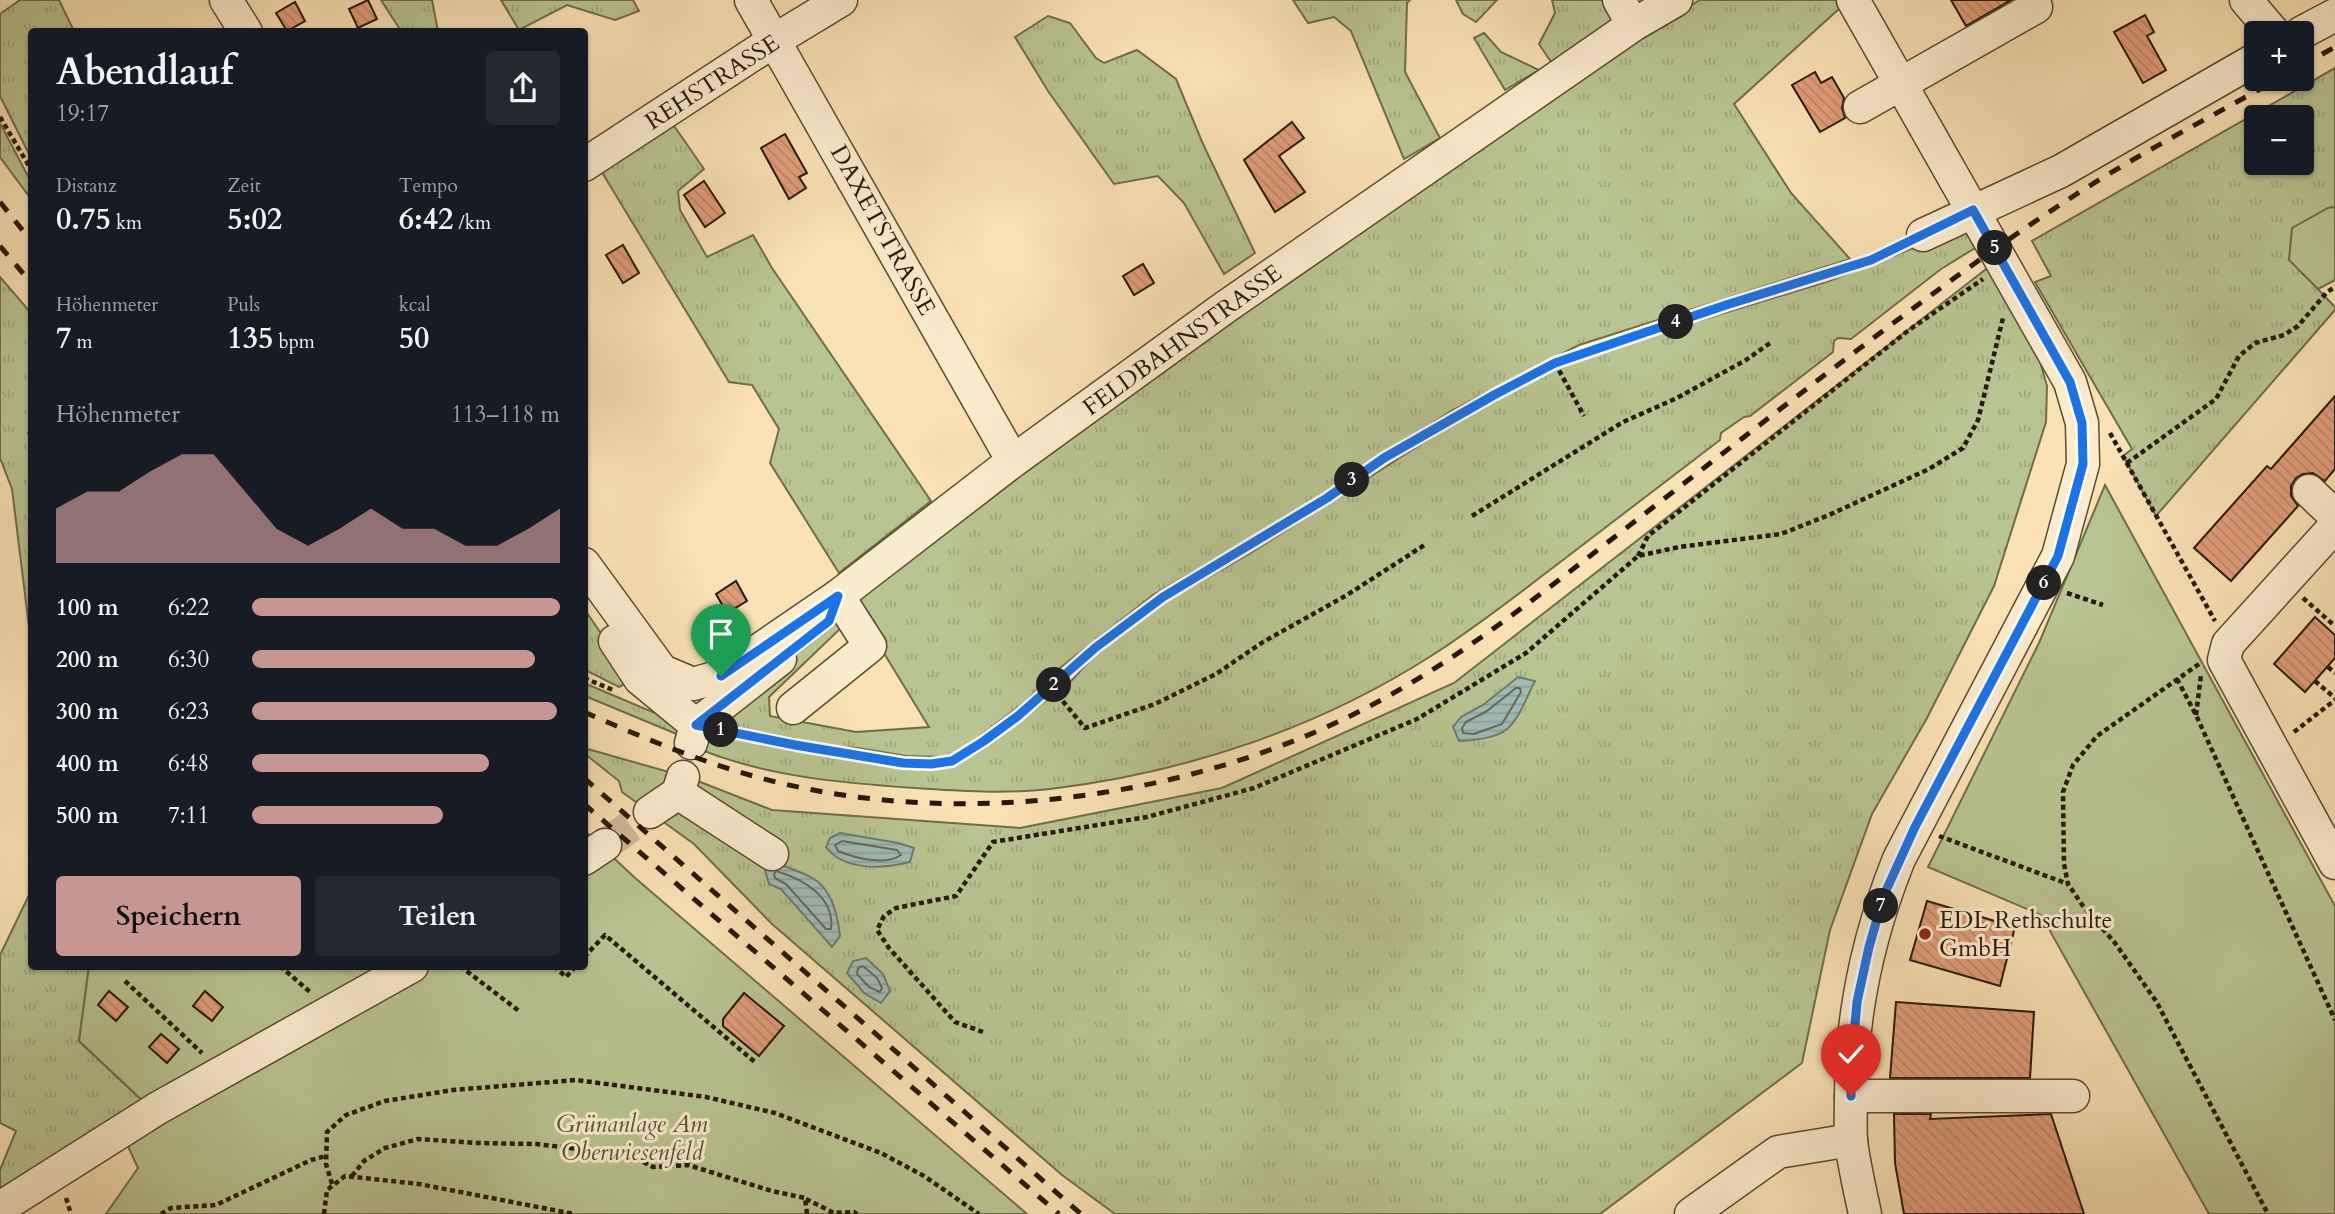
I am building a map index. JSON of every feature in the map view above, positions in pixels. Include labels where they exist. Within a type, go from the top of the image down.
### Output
[{"type":"street","points":[[226,0],[244,28]]},
{"type":"street","name":"DAXETSTRASSE","points":[[751,0],[1013,461]]},
{"type":"street","name":"REHSTRASSE","points":[[588,162],[841,0]]},
{"type":"street","name":"FELDBAHNSTRASSE","points":[[588,569],[662,671],[693,684],[721,676],[838,596],[1013,461],[1626,12],[1676,0]]},
{"type":"street","points":[[1853,0],[2070,382],[2082,423],[2083,464],[2058,556],[1915,827],[1884,895],[1857,1002],[1851,1069],[1851,1140],[1865,1214]]},
{"type":"street","points":[[2246,0],[2264,21]]},
{"type":"street","points":[[1860,107],[2036,7]]},
{"type":"street","points":[[2314,26],[2335,15]]},
{"type":"street","points":[[1923,235],[2061,171],[2244,66]]},
{"type":"street","points":[[2328,511],[2284,581],[2215,652],[2224,660],[2335,863]]},
{"type":"street","points":[[588,596],[640,679],[694,734],[829,621],[838,596]]},
{"type":"street","points":[[793,708],[870,646],[838,596]]},
{"type":"street","points":[[650,812],[680,785],[772,853]]},
{"type":"street","points":[[0,1208],[158,1108],[405,970]]},
{"type":"street","points":[[1851,1096],[2073,1096]]},
{"type":"street","points":[[1691,1214],[1778,1152],[1851,1140]]},
{"type":"path","points":[[0,117],[28,164]]},
{"type":"path","points":[[694,734],[913,764],[945,763],[959,758],[1052,688],[1095,648],[1163,597],[1327,498],[1431,431],[1555,363],[1726,305],[1871,260],[1923,235]]},
{"type":"path","points":[[983,1032],[955,1022],[889,948],[877,930],[884,916],[896,908],[956,896],[993,842],[1147,817],[1254,788],[1417,719],[1526,653],[1638,556],[1648,536],[1909,330],[2004,265]]},
{"type":"path","points":[[2127,463],[2216,399],[2239,356],[2255,343],[2284,335],[2298,326],[2327,292],[2335,287]]},
{"type":"path","points":[[1638,556],[1679,547],[1781,534],[1929,469],[1962,448],[1978,420],[2004,313],[2024,299]]},
{"type":"path","points":[[1472,516],[1623,422],[1677,398],[1770,344]]},
{"type":"path","points":[[1555,363],[1584,416]]},
{"type":"path","points":[[2110,432],[2215,652],[2196,715]]},
{"type":"path","points":[[1052,688],[1085,727],[1156,704],[1216,674],[1263,642],[1347,595],[1426,544]]},
{"type":"path","points":[[2284,581],[2335,626]]},
{"type":"path","points":[[2043,584],[2102,605]]},
{"type":"path","points":[[2328,667],[2335,673]]},
{"type":"path","points":[[2268,1214],[2156,1000],[2116,943],[2083,906],[2068,884],[2064,864],[2063,792],[2073,765],[2097,736],[2177,679],[2196,715],[2335,1020]]},
{"type":"path","points":[[2273,748],[2335,699],[2315,681]]},
{"type":"path","points":[[1915,827],[2068,884]]},
{"type":"path","points":[[588,953],[605,935],[756,1063]]},
{"type":"path","points":[[285,970],[332,1010]]},
{"type":"path","points":[[465,970],[519,1011]]},
{"type":"path","points":[[558,970],[566,977],[572,970]]},
{"type":"path","points":[[125,981],[223,1072]]},
{"type":"path","points":[[332,1184],[327,1156],[327,1132],[346,1115],[385,1101],[453,1090],[576,1080],[706,1097],[775,1113],[881,1153],[924,1176],[979,1214]]},
{"type":"path","points":[[352,1176],[364,1161],[385,1148],[418,1139],[536,1144],[630,1155],[653,1167],[688,1165],[772,1191],[805,1198],[834,1213],[857,1214]]},
{"type":"path","points":[[162,1214],[171,1208],[216,1205],[311,1160],[327,1156]]},
{"type":"path","points":[[324,1214],[325,1195],[332,1184],[345,1176],[419,1184],[573,1214]]},
{"type":"path","points":[[805,1198],[807,1214]]},
{"type":"green space","points":[[20,0],[59,0],[73,28],[28,28],[28,152],[0,96],[0,14]]},
{"type":"green space","points":[[381,0],[432,0],[437,28],[399,28]]},
{"type":"green space","points":[[501,0],[633,0],[639,11],[615,20],[567,5],[523,28],[518,28]]},
{"type":"green space","points":[[1293,0],[1410,0],[1407,3],[1405,72],[1440,138],[1404,159],[1351,31],[1334,17],[1308,23]]},
{"type":"green space","points":[[1456,0],[1497,0],[1476,22],[1463,14]]},
{"type":"green space","points":[[1552,0],[1604,0],[1617,22],[1551,62],[1539,44],[1555,13]]},
{"type":"green space","points":[[1700,0],[1836,0],[1840,8],[1734,104],[1791,193],[1850,259],[1579,345],[1451,411],[1296,511],[1153,595],[1055,672],[1025,702],[963,749],[946,757],[906,756],[831,746],[736,727],[730,723],[729,711],[739,700],[839,621],[843,626],[769,697],[770,716],[856,732],[929,727],[854,604],[856,597],[1126,394],[1614,51]]},
{"type":"green space","points":[[1048,16],[1070,23],[1096,58],[1104,63],[1137,50],[1176,79],[1203,144],[1255,253],[1224,274],[1184,203],[1158,176],[1114,184],[1048,91],[1015,37]]},
{"type":"green space","points":[[1484,33],[1501,52],[1539,70],[1505,90],[1474,38]]},
{"type":"green space","points":[[2335,68],[2335,207],[2328,208],[2289,259],[2335,310],[2156,516],[2123,456],[2132,449],[2035,282],[2051,276],[2032,241],[2244,120],[2244,175],[2314,175],[2314,105],[2270,105],[2295,91],[2314,91],[2314,80]]},
{"type":"green space","points":[[0,123],[28,176],[28,195],[0,157]]},
{"type":"green space","points":[[672,123],[704,169],[678,191],[680,210],[707,257],[753,235],[772,268],[931,501],[839,573],[770,463],[779,429],[752,385],[729,382],[600,169]]},
{"type":"green space","points":[[2335,207],[2335,280],[2318,289],[2289,260],[2292,228],[2328,208]]},
{"type":"green space","points":[[1970,230],[1980,245],[1941,269],[1851,339],[1838,338],[1834,341],[1833,352],[1750,416],[1744,417],[1721,433],[1720,440],[1496,611],[1431,656],[1387,682],[1296,726],[1248,744],[1150,772],[1100,782],[1017,791],[982,792],[833,781],[752,766],[699,749],[707,732],[878,763],[939,767],[964,760],[988,746],[1062,691],[1092,658],[1165,602],[1249,554],[1437,434],[1512,390],[1584,356],[1829,281],[1926,243]]},
{"type":"green space","points":[[1990,266],[2034,340],[2047,386],[2046,422],[1994,586],[1927,718],[1872,814],[1830,930],[1802,1063],[1600,1214],[1115,1214],[1062,1175],[772,924],[694,844],[622,792],[619,781],[588,756],[588,749],[690,778],[772,810],[1020,828],[1222,788],[1454,683]]},
{"type":"green space","points":[[0,277],[28,310],[28,619],[12,489],[0,458]]},
{"type":"green space","points":[[2105,485],[2335,906],[2335,1214],[2209,1214],[2041,915],[1928,867],[2039,643]]},
{"type":"green space","points":[[588,614],[628,673],[627,683],[619,687],[588,672]]},
{"type":"green space","points":[[588,685],[674,721],[680,727],[679,735],[588,697]]},
{"type":"green space","name":"Grünanlage Am Oberwiesenfeld","points":[[588,834],[634,877],[1027,1214],[106,1214],[138,1168],[125,1140],[162,1119],[79,1041],[88,970],[588,970]]},
{"type":"green space","points":[[28,897],[28,970],[88,970],[79,1041],[146,1104],[0,1192],[0,1170],[16,1131],[0,1123],[0,955]]},
{"type":"water","points":[[1518,677],[1535,681],[1512,724],[1491,737],[1459,741],[1453,727],[1461,717],[1483,705]]},
{"type":"water","points":[[840,833],[914,848],[910,862],[876,867],[843,860],[826,847],[830,838]]},
{"type":"water","points":[[776,863],[813,878],[827,892],[836,913],[840,936],[832,947],[781,889],[769,884],[765,870]]},
{"type":"water","points":[[866,958],[883,974],[890,991],[881,1003],[864,993],[847,973],[853,961]]},
{"type":"building","points":[[368,0],[377,19],[358,28],[349,9]]},
{"type":"building","points":[[1951,0],[2011,0],[1966,26]]},
{"type":"building","points":[[295,2],[305,21],[292,28],[285,28],[276,13]]},
{"type":"building","points":[[2145,15],[2154,32],[2147,36],[2166,70],[2143,83],[2114,32]]},
{"type":"building","points":[[1815,72],[1821,83],[1832,77],[1844,98],[1842,108],[1845,118],[1820,132],[1792,85]]},
{"type":"building","points":[[1292,122],[1304,138],[1279,156],[1305,192],[1275,212],[1244,160]]},
{"type":"building","points":[[785,134],[807,173],[799,177],[806,188],[789,199],[761,148]]},
{"type":"building","points":[[704,181],[725,213],[705,227],[684,195]]},
{"type":"building","points":[[623,245],[639,273],[623,283],[606,255]]},
{"type":"building","points":[[1143,264],[1154,283],[1134,295],[1123,276]]},
{"type":"building","points":[[2335,396],[2335,469],[2325,481],[2313,473],[2296,478],[2291,486],[2291,496],[2298,506],[2231,581],[2194,548],[2267,466],[2271,469]]},
{"type":"building","points":[[736,581],[747,601],[727,613],[716,594]]},
{"type":"building","points":[[2315,617],[2335,635],[2335,658],[2305,692],[2274,664]]},
{"type":"building","points":[[1927,901],[2015,927],[2000,986],[1910,960]]},
{"type":"building","points":[[109,991],[128,1007],[116,1021],[98,1005]]},
{"type":"building","points":[[205,991],[223,1007],[212,1021],[193,1006]]},
{"type":"building","points":[[744,993],[784,1026],[759,1056],[723,1026],[723,1019]]},
{"type":"building","points":[[1896,1002],[2034,1012],[2030,1078],[1890,1078]]},
{"type":"building","points":[[161,1034],[179,1049],[167,1063],[149,1047]]},
{"type":"building","points":[[1894,1114],[1931,1114],[1930,1119],[2051,1114],[2084,1214],[1904,1214],[1895,1163]]},
{"type":"tunnel","points":[[605,845],[650,812]]},
{"type":"railway","points":[[2314,59],[2335,47]]},
{"type":"railway","points":[[588,714],[719,766],[803,788],[875,799],[950,804],[1025,802],[1100,793],[1175,778],[1248,758],[1317,731],[1383,699],[1472,644],[1853,353],[2000,245],[2120,167],[2256,91]]},
{"type":"railway","points":[[0,202],[28,237]]},
{"type":"railway","points":[[0,246],[28,279]]},
{"type":"railway","points":[[588,782],[1081,1214]]},
{"type":"railway","points":[[588,807],[1059,1214]]},
{"type":"place","name":"EDL Rethschulte GmbH","points":[[1925,934]]},
{"type":"route","points":[[721,676],[838,596],[829,621],[696,725],[867,758],[913,764],[952,761],[1018,716],[1139,613],[1327,498],[1384,458],[1462,412],[1555,363],[1726,305],[1871,260],[1973,210],[2070,382],[2082,423],[2083,464],[2058,556],[1915,827],[1884,895],[1857,1002],[1851,1096]]}]
